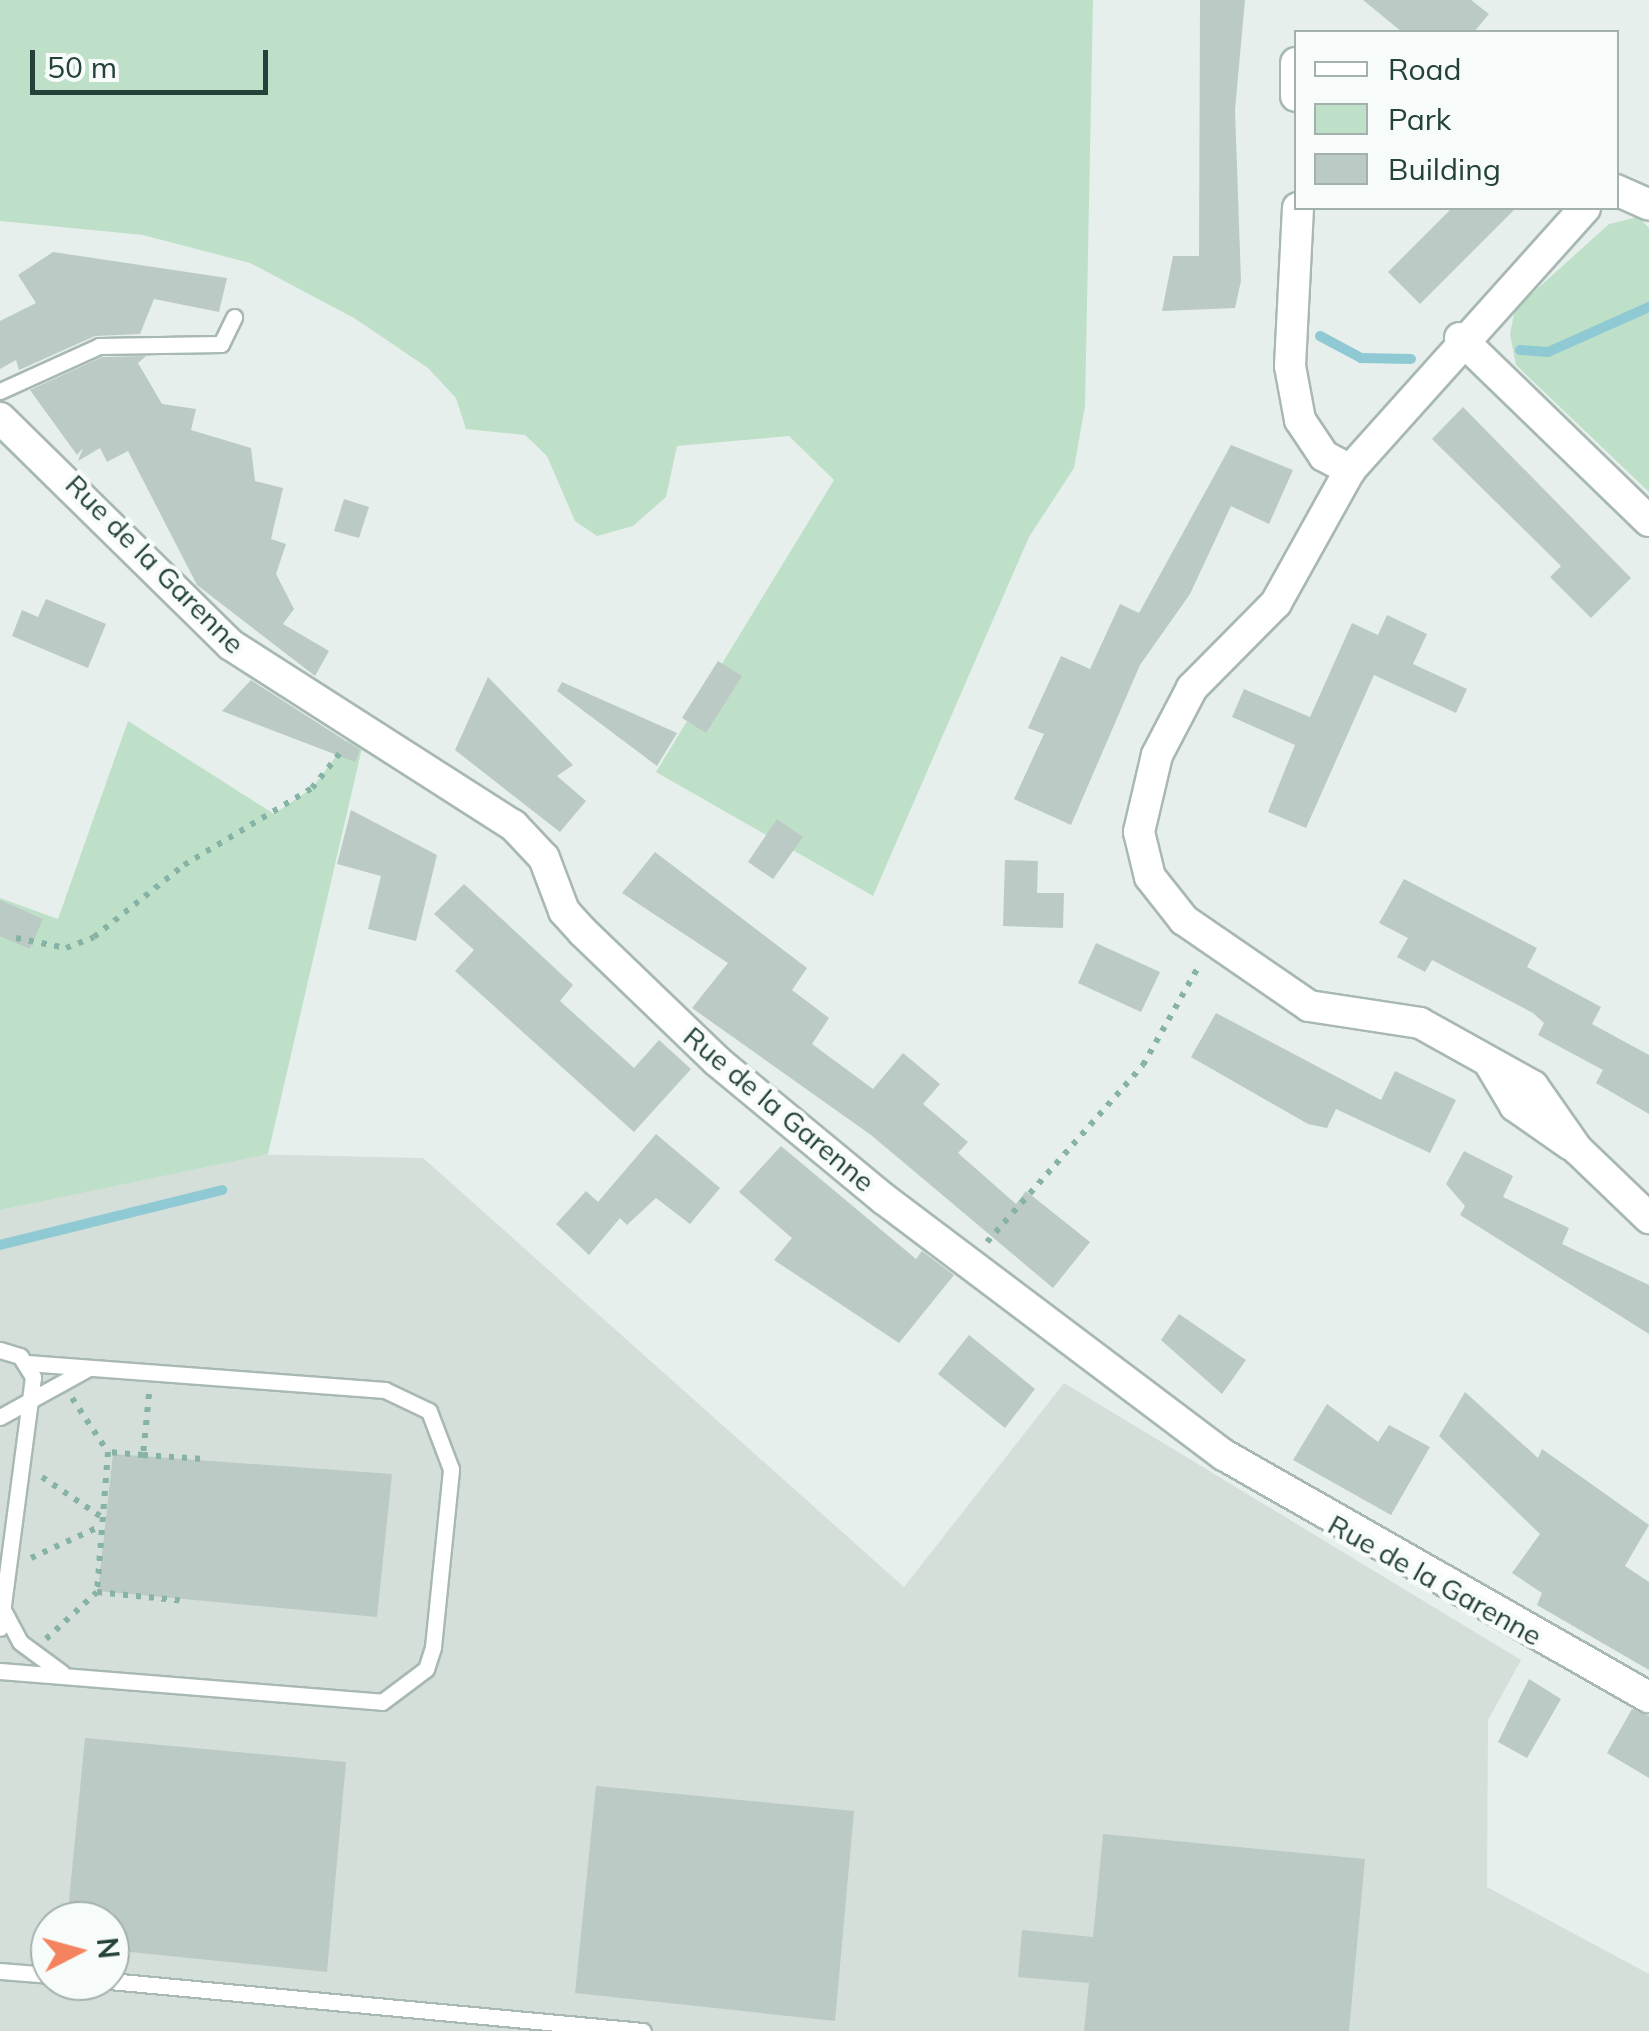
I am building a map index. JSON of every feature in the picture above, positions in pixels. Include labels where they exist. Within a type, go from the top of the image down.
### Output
[{"type":"street","points":[[1619,191],[1649,205]]},
{"type":"street","points":[[1298,210],[1290,366],[1300,420],[1324,456],[1350,470]]},
{"type":"street","points":[[1583,210],[1460,338],[1350,470],[1276,603],[1192,688],[1144,794],[1139,832],[1150,877],[1219,946],[1308,1006],[1420,1023],[1490,1064],[1515,1106],[1577,1149],[1649,1218]]},
{"type":"street","points":[[1460,338],[1649,521]]},
{"type":"street","name":"Rue de la Garenne","points":[[0,418],[231,645],[356,730],[513,825],[544,858],[564,912],[717,1061],[1139,1396],[1311,1512],[1649,1697]]},
{"type":"lane","points":[[0,391],[99,346],[221,344],[234,317]]},
{"type":"lane","points":[[0,1350],[27,1363],[385,1390],[429,1410],[452,1469],[434,1647],[426,1669],[382,1702],[0,1671]]},
{"type":"lane","points":[[0,1628],[25,1407],[33,1390],[27,1363]]},
{"type":"lane","points":[[0,1417],[25,1407],[61,1380],[88,1368]]},
{"type":"lane","points":[[2,1608],[31,1653],[72,1678]]},
{"type":"lane","points":[[0,1970],[30,1973]]},
{"type":"lane","points":[[130,1983],[643,2031]]},
{"type":"path","points":[[16,938],[66,948],[94,938],[184,865],[312,788],[356,730]]},
{"type":"path","points":[[970,1263],[1143,1065],[1196,968],[1219,946]]},
{"type":"path","points":[[143,1455],[150,1372]]},
{"type":"path","points":[[31,1653],[97,1592],[108,1452],[61,1380]]},
{"type":"path","points":[[108,1452],[204,1459]]},
{"type":"path","points":[[18,1459],[103,1522]]},
{"type":"path","points":[[6,1569],[103,1522]]},
{"type":"path","points":[[97,1592],[186,1600]]},
{"type":"shaded area","points":[[246,1154],[423,1158],[904,1587],[1064,1383],[1521,1660],[1488,1720],[1487,1887],[1649,1974],[1649,2031],[0,2031],[0,1210]]},
{"type":"green space","points":[[0,0],[1093,0],[1085,406],[1074,468],[1029,537],[873,896],[656,772],[834,480],[789,436],[677,446],[666,497],[633,526],[597,536],[575,521],[547,456],[525,435],[466,429],[456,398],[428,368],[354,318],[250,263],[143,235],[0,221]]},
{"type":"green space","points":[[1638,217],[1649,228],[1649,492],[1516,365],[1510,334],[1515,309],[1609,224]]},
{"type":"green space","points":[[128,721],[274,814],[312,788],[356,730],[365,735],[268,1154],[0,1210],[0,898],[58,919]]},
{"type":"building","points":[[1200,0],[1245,0],[1235,110],[1241,281],[1235,308],[1162,311],[1173,256],[1199,256]]},
{"type":"building","points":[[1363,0],[1471,0],[1489,14],[1476,30],[1400,30]]},
{"type":"building","points":[[1450,210],[1514,210],[1420,304],[1388,272]]},
{"type":"building","points":[[53,252],[227,278],[219,312],[154,299],[140,334],[95,336],[19,370],[16,360],[0,369],[0,321],[36,303],[18,275]]},
{"type":"building","points":[[146,356],[138,363],[162,404],[196,409],[191,430],[251,448],[255,481],[283,488],[271,539],[286,544],[276,574],[294,609],[283,624],[329,651],[315,676],[197,585],[128,451],[107,462],[100,448],[78,461],[83,448],[77,455],[30,390],[102,357]]},
{"type":"building","points":[[1463,407],[1631,578],[1591,618],[1550,577],[1561,566],[1432,439]]},
{"type":"building","points":[[1231,445],[1293,470],[1269,524],[1231,506],[1190,594],[1140,665],[1071,825],[1014,799],[1044,734],[1028,728],[1061,656],[1090,669],[1120,604],[1139,613]]},
{"type":"building","points":[[344,499],[369,507],[359,538],[334,531]]},
{"type":"building","points":[[46,599],[106,624],[88,668],[12,636],[22,610],[38,617]]},
{"type":"building","points":[[1387,615],[1427,634],[1413,664],[1467,689],[1456,713],[1374,675],[1306,828],[1268,812],[1295,745],[1232,717],[1244,689],[1310,717],[1352,623],[1378,635]]},
{"type":"building","points":[[718,661],[742,676],[706,733],[682,718]]},
{"type":"building","points":[[488,677],[573,765],[557,776],[586,801],[560,832],[455,750]]},
{"type":"building","points":[[251,680],[360,750],[355,762],[222,711]]},
{"type":"building","points":[[562,682],[677,733],[657,766],[557,691]]},
{"type":"building","points":[[351,810],[437,855],[416,941],[368,929],[381,876],[337,864]]},
{"type":"building","points":[[777,819],[803,837],[773,879],[748,862]]},
{"type":"building","points":[[655,852],[807,968],[792,990],[829,1018],[812,1044],[873,1089],[903,1053],[940,1084],[923,1104],[968,1142],[958,1153],[1016,1204],[1026,1191],[1090,1242],[1053,1288],[871,1135],[692,1008],[728,963],[622,893]]},
{"type":"building","points":[[1005,860],[1038,861],[1037,893],[1064,893],[1063,928],[1003,926]]},
{"type":"building","points":[[1404,879],[1537,948],[1527,967],[1601,1007],[1592,1024],[1649,1055],[1649,1114],[1596,1083],[1603,1070],[1538,1035],[1544,1023],[1533,1013],[1432,960],[1425,972],[1397,957],[1408,938],[1379,923]]},
{"type":"building","points":[[464,884],[573,985],[560,1001],[634,1068],[659,1040],[691,1069],[634,1132],[455,971],[474,950],[434,914]]},
{"type":"building","points":[[0,900],[43,919],[30,949],[0,936]]},
{"type":"building","points":[[1096,943],[1160,972],[1141,1012],[1078,983]]},
{"type":"building","points":[[1216,1013],[1381,1100],[1395,1071],[1456,1100],[1430,1153],[1336,1109],[1327,1128],[1308,1124],[1191,1057]]},
{"type":"building","points":[[656,1134],[720,1188],[690,1224],[656,1198],[627,1225],[620,1218],[589,1255],[556,1224],[586,1191],[598,1202]]},
{"type":"building","points":[[781,1146],[916,1259],[922,1251],[954,1275],[899,1343],[774,1260],[792,1238],[739,1192]]},
{"type":"building","points":[[1464,1151],[1513,1176],[1503,1197],[1569,1228],[1562,1244],[1649,1285],[1649,1334],[1460,1215],[1465,1206],[1446,1184]]},
{"type":"building","points":[[1179,1314],[1246,1360],[1222,1394],[1161,1340]]},
{"type":"building","points":[[969,1335],[1035,1389],[1005,1428],[938,1374]]},
{"type":"building","points":[[1465,1392],[1538,1458],[1542,1449],[1649,1525],[1625,1566],[1649,1582],[1649,1670],[1537,1605],[1542,1593],[1512,1573],[1540,1534],[1439,1436]]},
{"type":"building","points":[[1327,1404],[1378,1442],[1389,1425],[1430,1447],[1391,1515],[1293,1460]]},
{"type":"building","points":[[113,1454],[392,1474],[377,1617],[98,1591]]},
{"type":"building","points":[[1529,1679],[1561,1699],[1527,1758],[1498,1742]]},
{"type":"building","points":[[1632,1709],[1649,1716],[1649,1778],[1607,1753]]},
{"type":"building","points":[[85,1738],[346,1762],[327,1972],[130,1952],[130,1901],[69,1901]]},
{"type":"building","points":[[596,1786],[854,1811],[835,2021],[575,1993]]},
{"type":"building","points":[[1103,1834],[1365,1859],[1349,2031],[1084,2031],[1089,1983],[1018,1977],[1022,1930],[1093,1937]]},
{"type":"waterway","points":[[1520,350],[1548,352],[1649,307]]},
{"type":"waterway","points":[[1320,336],[1361,358],[1411,359]]},
{"type":"waterway","points":[[0,1245],[222,1190]]}]
